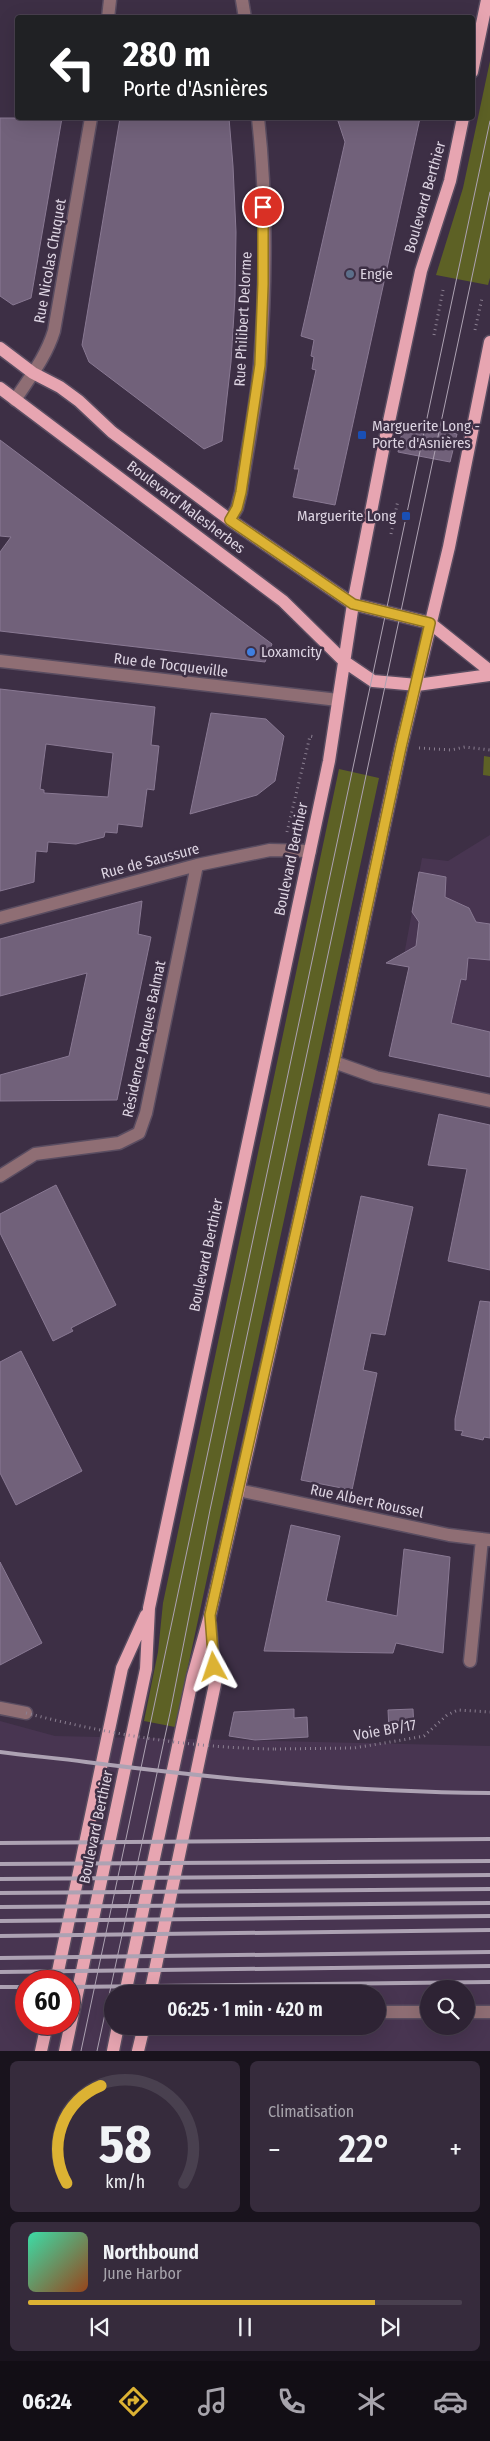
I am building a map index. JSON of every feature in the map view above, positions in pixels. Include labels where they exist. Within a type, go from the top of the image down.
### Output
[{"type":"main road","points":[[475,58],[487,0]]},
{"type":"main road","name":"Boulevard Berthier","points":[[65,2051],[146,1669],[149,1608],[329,761],[353,604],[421,271],[450,181],[463,120]]},
{"type":"main road","points":[[127,1985],[193,1676],[210,1615],[334,1062],[401,747],[449,547],[490,342]]},
{"type":"main road","name":"Boulevard Malesherbes","points":[[0,348],[33,373],[60,387],[79,401],[112,432],[230,520],[353,604]]},
{"type":"main road","name":"Boulevard Malesherbes","points":[[0,388],[283,601],[345,662],[373,681],[417,685],[490,675]]},
{"type":"main road","points":[[353,604],[430,623],[490,671]]},
{"type":"main road","name":"Boulevard Berthier","points":[[58,1970],[122,1668],[149,1608]]},
{"type":"main road","points":[[152,1985],[215,1684],[210,1615]]},
{"type":"main road","points":[[41,2051],[45,2035]]},
{"type":"main road","points":[[113,2051],[116,2035]]},
{"type":"main road","points":[[138,2051],[142,2035]]},
{"type":"street","points":[[108,15],[110,0]]},
{"type":"street","points":[[242,0],[244,15]]},
{"type":"street","name":"Rue Nicolas Chuquet","points":[[15,400],[49,348],[54,331],[91,120]]},
{"type":"street","name":"Rue Philibert Delorme","points":[[230,520],[237,508],[241,492],[260,365],[263,207],[258,120]]},
{"type":"street","name":"Rue de Tocqueville","points":[[0,661],[338,700]]},
{"type":"street","name":"Rue de Saussure","points":[[0,918],[197,865],[270,850],[310,851]]},
{"type":"street","name":"Résidence Jacques Balmat","points":[[0,1176],[35,1154],[119,1143],[139,1133],[146,1113],[197,865]]},
{"type":"street","points":[[334,1062],[376,1077],[490,1101]]},
{"type":"street","name":"Rue Albert Roussel","points":[[238,1490],[449,1535],[486,1540]]},
{"type":"street","points":[[470,1662],[486,1540]]},
{"type":"street","points":[[0,1708],[26,1713]]},
{"type":"street","points":[[386,2012],[420,2012]]},
{"type":"street","points":[[475,2012],[490,2012]]},
{"type":"path","points":[[434,335],[443,290]]},
{"type":"path","points":[[473,336],[482,298]]},
{"type":"path","points":[[391,534],[398,500]]},
{"type":"path","name":"Boulevard Berthier","points":[[283,850],[310,736],[314,737]]},
{"type":"path","points":[[426,749],[451,750],[465,747],[490,750]]},
{"type":"path","name":"Voie BP/17","points":[[26,1713],[141,1737],[224,1748],[275,1749],[354,1748],[408,1739],[424,1736],[447,1715],[458,1710],[490,1712]]},
{"type":"shaded area","points":[[490,835],[490,1077],[389,1056],[409,968],[402,966],[422,858],[448,861]]},
{"type":"shaded area","points":[[0,1721],[55,1736],[490,1746],[490,2051],[0,2051]]},
{"type":"green space","points":[[490,61],[490,278],[488,285],[436,275],[463,188]]},
{"type":"green space","points":[[484,756],[490,757],[490,776],[483,775]]},
{"type":"green space","points":[[339,769],[379,778],[175,1727],[144,1721],[158,1652],[163,1603]]},
{"type":"building","points":[[0,118],[15,118],[15,120],[62,120],[31,298],[13,305],[0,296]]},
{"type":"building","points":[[120,120],[229,120],[236,232],[235,297],[231,362],[222,441],[204,449],[89,362],[82,345]]},
{"type":"building","name":"Engie","points":[[338,120],[420,120],[335,505],[293,497],[299,469],[294,469],[316,370],[312,369],[314,357],[311,356],[314,340],[301,336],[345,142]]},
{"type":"building","points":[[404,422],[457,434],[450,462],[398,452]]},
{"type":"building","points":[[0,440],[272,644],[265,662],[0,631],[0,552],[11,537],[0,536]]},
{"type":"building","points":[[0,689],[155,707],[151,745],[159,746],[154,790],[147,789],[142,827],[118,824],[117,833],[105,832],[104,837],[76,844],[48,842],[47,852],[36,851],[34,882],[0,891]],"holes":[[[46,744],[113,753],[108,797],[44,793],[44,790],[40,789]]]},
{"type":"building","points":[[211,713],[266,719],[284,736],[275,781],[257,795],[190,814]]},
{"type":"building","points":[[419,872],[446,877],[445,897],[469,908],[476,922],[490,924],[490,960],[468,958],[466,980],[461,979],[451,1023],[490,1032],[490,1077],[389,1056],[409,967],[386,963],[416,946],[419,922],[412,912]]},
{"type":"building","points":[[142,901],[138,934],[151,937],[117,1100],[0,1101],[0,1075],[69,1056],[87,973],[0,996],[0,939]]},
{"type":"building","points":[[439,1114],[490,1125],[490,1270],[448,1261],[467,1169],[428,1165]]},
{"type":"building","points":[[56,1185],[116,1305],[71,1328],[73,1331],[53,1341],[0,1233],[0,1214]]},
{"type":"building","points":[[361,1196],[413,1207],[385,1335],[371,1333],[363,1370],[377,1373],[352,1490],[301,1480]]},
{"type":"building","points":[[480,1301],[490,1302],[490,1438],[484,1437],[483,1440],[461,1435],[463,1431],[455,1430],[455,1419]]},
{"type":"building","points":[[21,1351],[82,1471],[16,1505],[0,1473],[0,1362]]},
{"type":"building","points":[[291,1525],[340,1536],[326,1601],[397,1616],[404,1549],[450,1557],[443,1653],[396,1643],[393,1653],[264,1651]]},
{"type":"building","points":[[0,1562],[42,1643],[0,1665]]},
{"type":"building","points":[[294,1709],[294,1718],[307,1717],[308,1737],[255,1740],[229,1736],[234,1712]]},
{"type":"building","points":[[413,1709],[414,1729],[389,1730],[388,1710]]},
{"type":"tram line","points":[[81,2051],[490,121]]},
{"type":"tram line","points":[[97,2051],[170,1713],[210,1510],[490,192]]},
{"type":"railway","points":[[0,1752],[288,1784],[388,1790],[490,1793]]},
{"type":"railway","points":[[0,1843],[490,1839]]},
{"type":"railway","points":[[0,1864],[490,1861]]},
{"type":"railway","points":[[0,1879],[490,1875]]},
{"type":"railway","points":[[0,1893],[490,1889]]},
{"type":"railway","points":[[0,1907],[490,1903]]},
{"type":"railway","points":[[0,1921],[490,1916]]},
{"type":"railway","points":[[0,1936],[490,1930]]},
{"type":"railway","points":[[0,1958],[490,1952]]},
{"type":"railway","points":[[0,1972],[490,1966]]},
{"type":"railway","points":[[80,1987],[490,1982]]},
{"type":"railway","points":[[0,1987],[15,1987]]},
{"type":"place","name":"Engie","points":[[350,274]]},
{"type":"place","name":"Marguerite Long - Porte d'Asnières","points":[[362,435]]},
{"type":"place","name":"Marguerite Long","points":[[406,516]]},
{"type":"place","name":"Loxamcity","points":[[251,652]]},
{"type":"route","points":[[214,1667],[210,1615],[430,623],[353,604],[230,520],[237,508],[241,492],[260,365],[263,207]]}]
